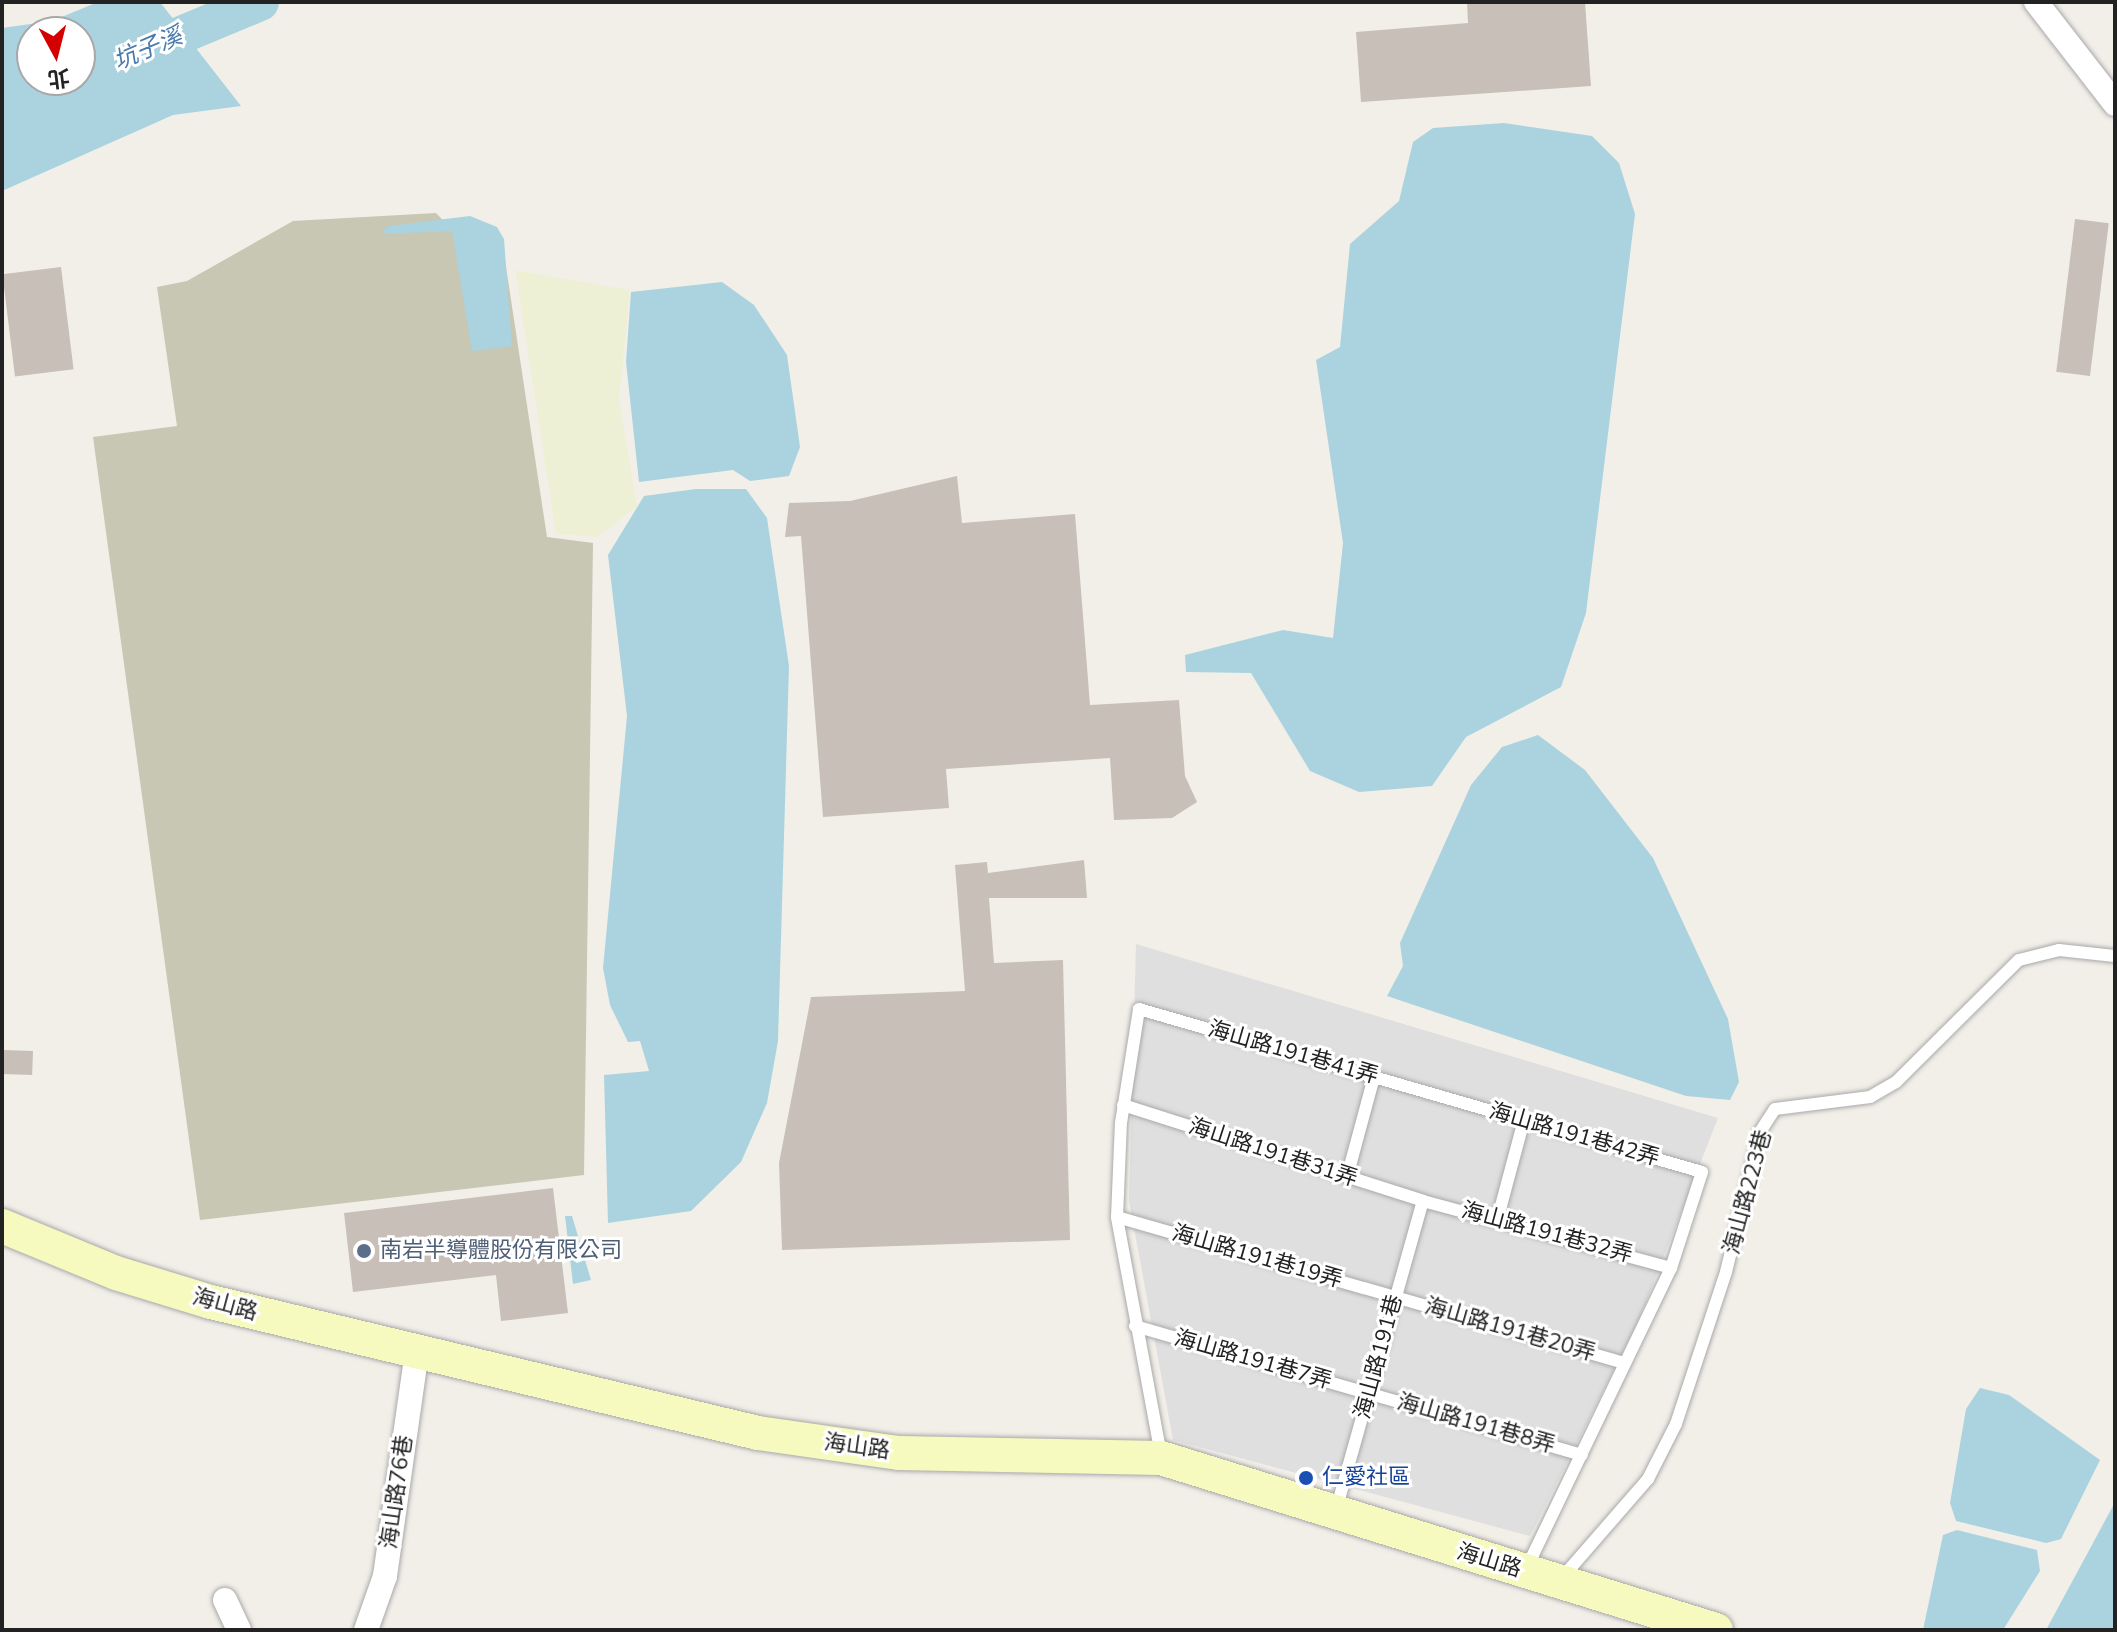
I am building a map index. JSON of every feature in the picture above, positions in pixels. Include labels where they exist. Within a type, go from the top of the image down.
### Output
[{"type":"main road","name":"海山路","points":[[2,1226],[129,1277],[417,1352],[758,1433],[899,1453],[1161,1458],[1525,1572],[1561,1579],[1695,1627]]},
{"type":"street","points":[[2036,2],[2115,104]]},
{"type":"street","name":"海山路76巷","points":[[366,1630],[385,1576],[417,1352]]},
{"type":"street","points":[[225,1600],[239,1630]]},
{"type":"lane","name":"海山路223巷","points":[[1561,1579],[1648,1479],[1676,1424],[1730,1257],[1760,1132],[1775,1109],[1870,1097],[1896,1082],[2019,960],[2059,950],[2115,956]]},
{"type":"lane","name":"海山路191巷41弄","points":[[1123,1105],[1139,1009],[1447,1098]]},
{"type":"lane","points":[[1347,1177],[1374,1077]]},
{"type":"lane","name":"海山路191巷42弄","points":[[1447,1098],[1702,1172],[1671,1268]]},
{"type":"lane","points":[[1123,1105],[1117,1217],[1161,1458]]},
{"type":"lane","name":"海山路191巷31弄","points":[[1123,1105],[1423,1201]]},
{"type":"lane","points":[[1498,1217],[1524,1120]]},
{"type":"lane","name":"海山路191巷32弄","points":[[1423,1201],[1498,1217],[1671,1268]]},
{"type":"lane","name":"海山路191巷","points":[[1335,1513],[1423,1201]]},
{"type":"lane","name":"海山路191巷19弄","points":[[1117,1217],[1396,1296]]},
{"type":"lane","points":[[1525,1572],[1671,1268]]},
{"type":"lane","name":"海山路191巷20弄","points":[[1396,1296],[1624,1363]]},
{"type":"lane","name":"海山路191巷7弄","points":[[1135,1326],[1370,1393]]},
{"type":"lane","name":"海山路191巷8弄","points":[[1370,1393],[1582,1455]]},
{"type":"shaded area","points":[[436,213],[456,234],[501,234],[547,537],[593,543],[584,1175],[200,1220],[93,437],[177,426],[157,287],[187,281],[293,221]]},
{"type":"shaded area","points":[[515,270],[630,290],[619,400],[637,506],[598,537],[556,534]]},
{"type":"shaded area","name":"仁愛社區","points":[[1136,944],[1718,1118],[1638,1322],[1530,1536],[1173,1440],[1129,1201]]},
{"type":"water","points":[[98,2],[160,2],[241,106],[173,115],[2,191],[2,28],[16,26],[16,96],[96,96],[96,16],[64,16]]},
{"type":"water","points":[[1504,123],[1592,136],[1619,163],[1635,214],[1586,613],[1561,687],[1466,737],[1432,786],[1359,792],[1310,771],[1251,673],[1186,672],[1185,655],[1283,630],[1333,638],[1343,543],[1316,360],[1340,347],[1350,244],[1399,201],[1413,142],[1433,128]]},
{"type":"water","points":[[470,216],[497,227],[504,239],[512,346],[472,351],[452,231],[381,234],[388,226]]},
{"type":"water","points":[[722,282],[754,305],[787,355],[800,447],[789,476],[750,481],[733,470],[639,482],[626,362],[631,292]]},
{"type":"water","points":[[696,489],[746,489],[767,518],[789,666],[778,1041],[767,1103],[741,1162],[691,1211],[608,1223],[604,1075],[649,1071],[640,1041],[628,1042],[610,1005],[603,968],[627,716],[608,555],[644,496]]},
{"type":"water","points":[[1538,735],[1585,770],[1653,858],[1728,1019],[1739,1082],[1730,1100],[1686,1096],[1387,996],[1403,966],[1400,943],[1471,785],[1502,747]]},
{"type":"water","points":[[565,1216],[572,1216],[591,1280],[573,1284]]},
{"type":"water","points":[[1980,1388],[2009,1395],[2100,1460],[2061,1539],[2046,1543],[1956,1521],[1950,1503],[1966,1409]]},
{"type":"water","points":[[2114,1504],[2115,1630],[2046,1630]]},
{"type":"water","points":[[1957,1530],[2037,1550],[2040,1571],[2003,1630],[1923,1630],[1943,1535]]},
{"type":"building","points":[[1467,2],[1585,2],[1591,86],[1361,102],[1356,32],[1468,23]]},
{"type":"building","points":[[2075,219],[2109,223],[2090,376],[2056,372]]},
{"type":"building","points":[[61,267],[74,369],[15,376],[2,274]]},
{"type":"building","points":[[957,476],[962,523],[1075,514],[1090,705],[1179,700],[1185,776],[1197,802],[1172,818],[1114,820],[1110,758],[946,769],[949,808],[823,817],[801,536],[785,537],[789,503],[850,501]]},
{"type":"building","points":[[1084,860],[1087,898],[989,898],[994,963],[1063,960],[1070,1240],[782,1250],[779,1163],[811,997],[965,991],[955,865],[987,862],[988,873]]},
{"type":"building","points":[[2,1050],[33,1051],[32,1075],[2,1074]]},
{"type":"building","points":[[553,1188],[568,1313],[501,1321],[496,1275],[353,1292],[344,1213]]},
{"type":"waterway","name":"坑子溪","points":[[96,70],[260,2]]},
{"type":"place","name":"南岩半導體股份有限公司","points":[[364,1251]]},
{"type":"place","name":"仁愛社區","points":[[1306,1478]]}]
